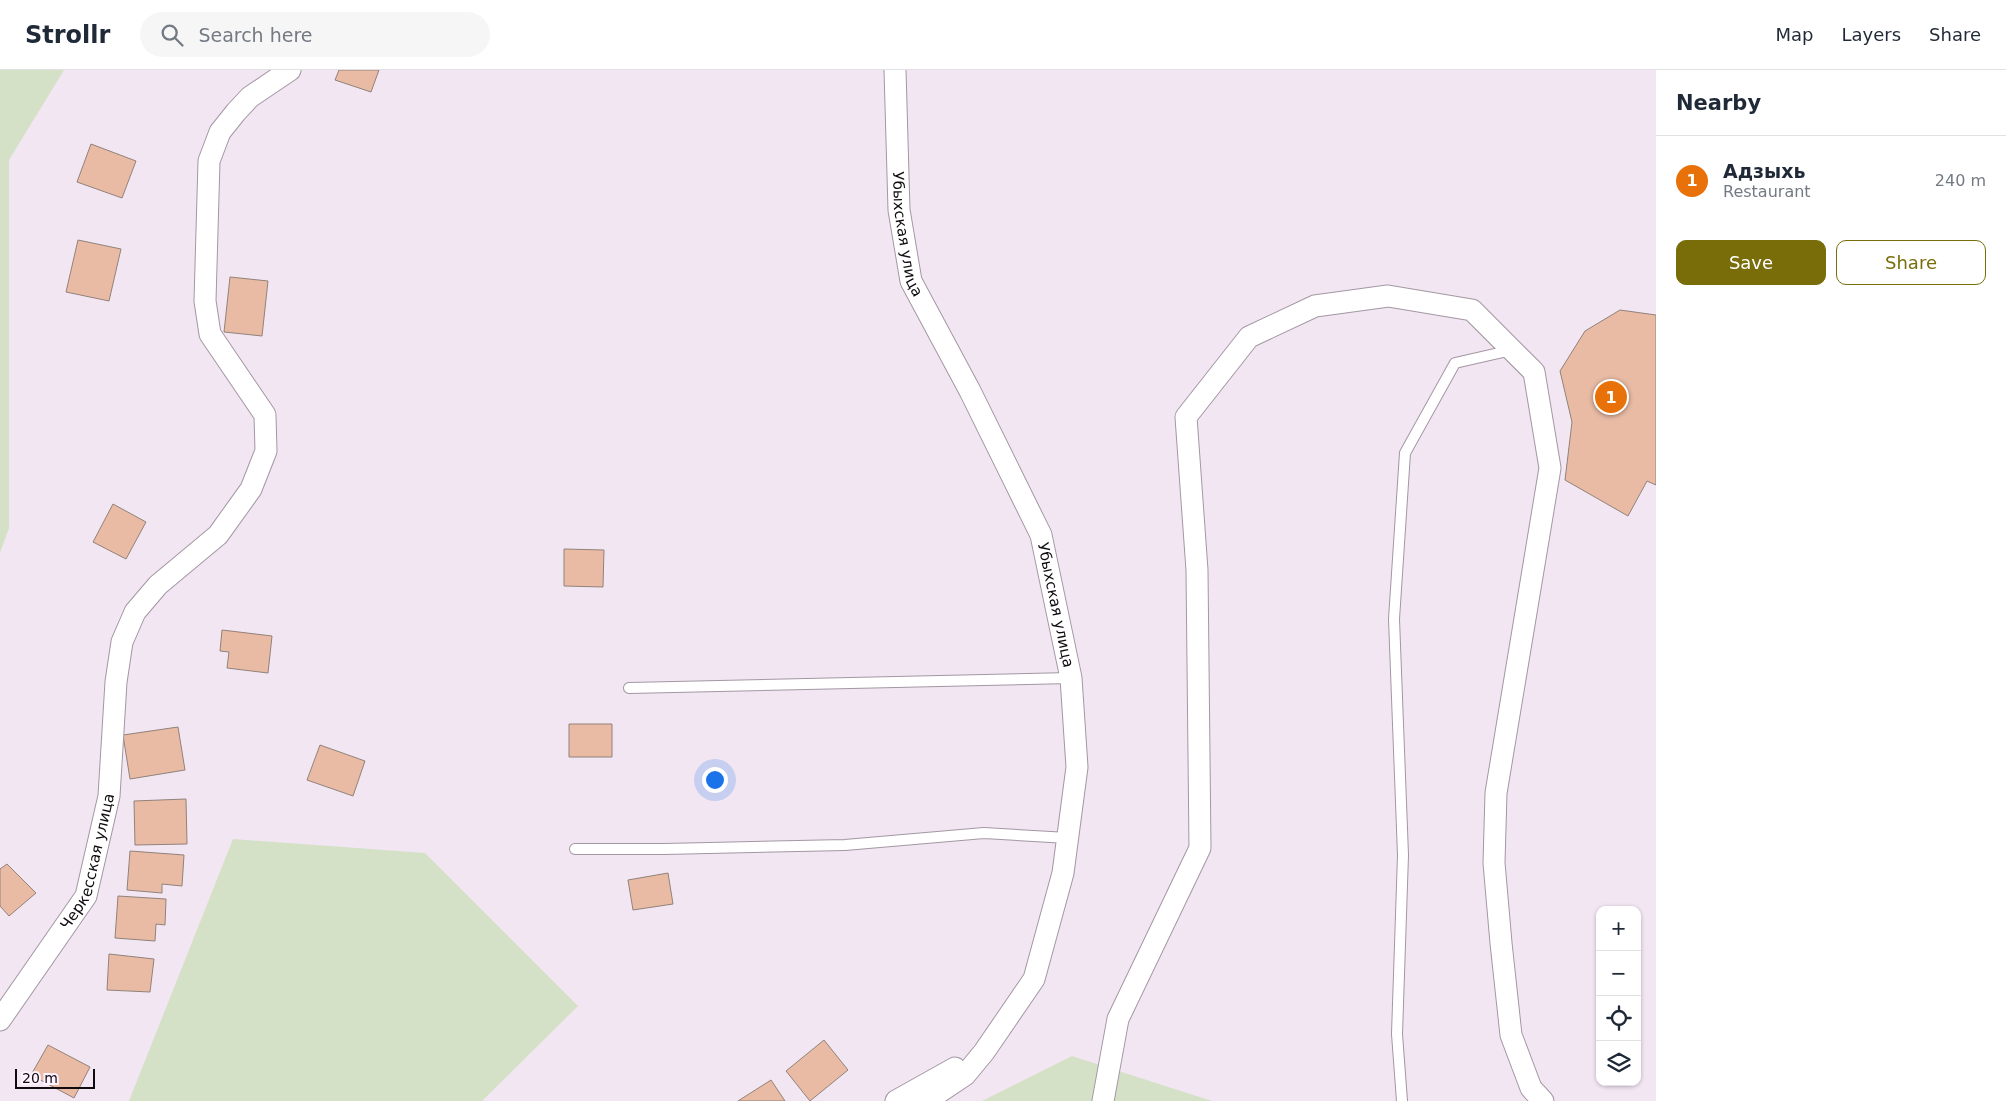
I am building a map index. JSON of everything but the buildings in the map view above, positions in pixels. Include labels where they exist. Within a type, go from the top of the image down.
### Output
[{"type":"street","name":"Черкесская улица","points":[[0,1020],[86,896],[108,796],[116,682],[122,642],[134,612],[158,585],[218,536],[251,489],[266,451],[265,415],[210,334],[205,301],[209,161],[220,132],[236,112],[250,97],[290,70]]},
{"type":"street","name":"Убыхская улица","points":[[895,70],[900,210],[910,281],[970,391],[1041,535],[1072,678],[1077,767],[1063,873],[1034,980],[984,1052],[896,1101]]},
{"type":"street","points":[[1103,1101],[1118,1019],[1200,848],[1197,570],[1186,417],[1249,337],[1315,306],[1388,296],[1472,310],[1534,372],[1550,468],[1496,793],[1494,863],[1500,943],[1511,1035],[1531,1088],[1542,1101]]},
{"type":"street","points":[[926,1101],[965,1075],[984,1052]]},
{"type":"lane","points":[[1402,1101],[1397,1034],[1403,855],[1394,620],[1405,453],[1455,363],[1512,350]]},
{"type":"lane","points":[[630,688],[1072,678]]},
{"type":"lane","points":[[575,849],[845,846],[984,833],[1068,838]]},
{"type":"green space","points":[[0,70],[64,70],[9,160],[9,528],[0,553]]},
{"type":"green space","points":[[233,839],[425,853],[578,1006],[482,1101],[129,1101]]},
{"type":"green space","points":[[1072,1056],[1212,1101],[982,1101]]},
{"type":"place","name":"Адзыхь","points":[[1611,397]]}]
